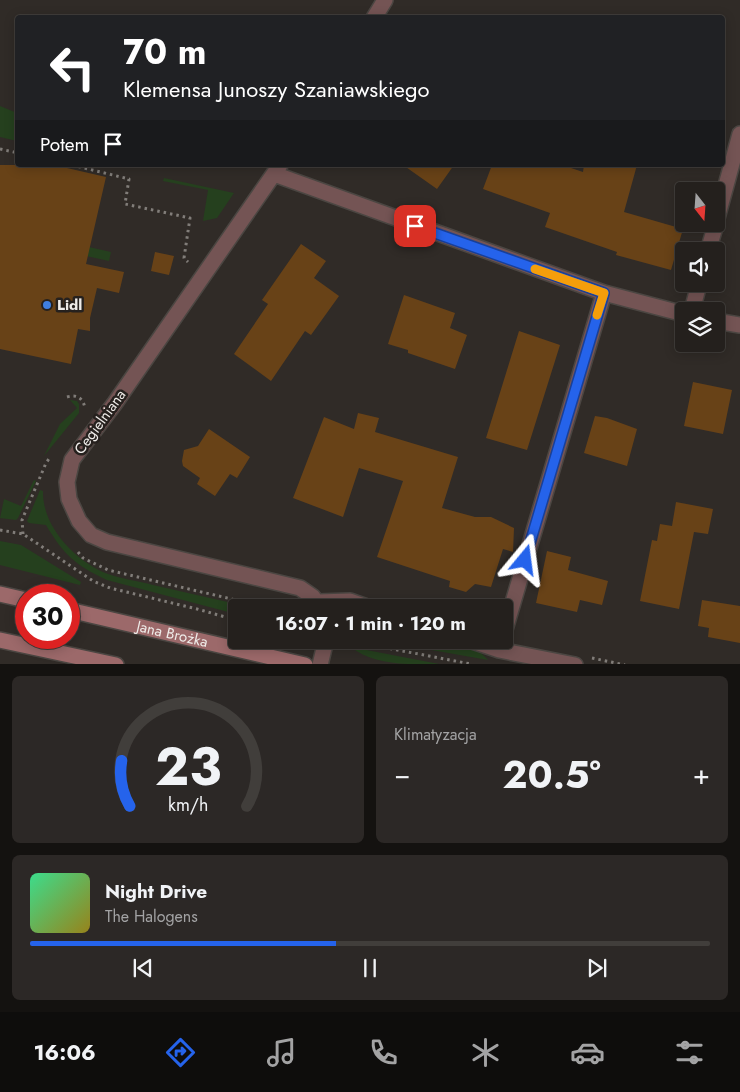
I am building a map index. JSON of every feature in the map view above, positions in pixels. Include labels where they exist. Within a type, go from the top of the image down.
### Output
[{"type":"main road","points":[[0,594],[15,597]]},
{"type":"main road","name":"Jana Brożka","points":[[80,613],[305,664]]},
{"type":"main road","points":[[0,640],[116,664]]},
{"type":"street","points":[[376,15],[385,0]]},
{"type":"street","points":[[725,190],[740,134]]},
{"type":"street","points":[[277,170],[604,293],[675,312]]},
{"type":"street","name":"Cegielniana","points":[[277,170],[72,460],[67,482],[70,499],[79,521],[91,535],[108,542],[300,588],[314,599]]},
{"type":"street","points":[[513,602],[604,293]]},
{"type":"street","points":[[725,322],[740,325]]},
{"type":"street","points":[[320,664],[324,649]]},
{"type":"street","points":[[501,651],[575,664]]},
{"type":"path","points":[[0,149],[15,152]]},
{"type":"path","points":[[76,167],[129,179],[124,204],[190,218],[184,258],[191,264]]},
{"type":"path","points":[[67,397],[73,395],[80,398],[84,402],[85,409]]},
{"type":"path","points":[[0,530],[24,534],[93,581],[110,588],[228,618]]},
{"type":"path","points":[[392,649],[472,664]]},
{"type":"green space","points":[[0,106],[15,112],[15,141],[0,137]]},
{"type":"green space","points":[[164,178],[234,193],[217,218],[203,221],[208,190],[163,181]]},
{"type":"green space","points":[[0,227],[111,252],[109,261],[0,237]]},
{"type":"green space","points":[[70,400],[77,401],[79,413],[44,456],[60,424],[77,408]]},
{"type":"green space","points":[[34,480],[36,481],[18,518],[16,520],[0,518],[4,499],[21,506]]},
{"type":"green space","points":[[40,490],[43,491],[48,517],[55,530],[63,542],[84,561],[108,574],[228,602],[228,612],[107,580],[86,569],[71,558],[46,525],[29,523],[27,521]]},
{"type":"green space","points":[[0,541],[21,545],[81,582],[80,585],[0,565]]},
{"type":"green space","points":[[354,649],[439,664],[392,663],[380,661]]},
{"type":"green space","points":[[426,649],[474,649],[488,660]]},
{"type":"building","points":[[0,165],[15,165],[15,167],[63,167],[106,177],[86,264],[124,272],[119,293],[97,288],[90,318],[90,331],[78,329],[71,364],[0,349]]},
{"type":"building","points":[[406,167],[453,167],[437,189]]},
{"type":"building","points":[[491,167],[568,167],[583,172],[584,167],[636,167],[624,212],[675,227],[675,232],[682,232],[679,242],[675,242],[675,256],[671,270],[616,255],[617,252],[545,227],[550,213],[483,189]]},
{"type":"building","points":[[301,244],[326,261],[314,278],[339,296],[311,335],[305,331],[271,381],[234,354],[268,304],[262,300]]},
{"type":"building","points":[[155,252],[174,256],[169,275],[151,271]]},
{"type":"building","points":[[404,295],[455,313],[450,328],[467,335],[455,369],[388,344]]},
{"type":"building","points":[[519,331],[560,345],[527,450],[486,438]]},
{"type":"building","points":[[693,382],[732,390],[723,434],[684,426]]},
{"type":"building","points":[[358,413],[379,418],[375,432],[458,457],[442,508],[475,517],[491,517],[514,528],[513,552],[503,549],[491,587],[475,584],[466,592],[449,587],[450,581],[377,557],[403,481],[359,468],[343,517],[293,498],[324,417],[354,429]]},
{"type":"building","points":[[595,416],[607,418],[637,429],[627,466],[584,453]]},
{"type":"building","points":[[209,429],[250,457],[237,478],[230,474],[215,496],[197,484],[200,478],[183,466],[182,461],[184,450],[198,446]]},
{"type":"building","points":[[676,502],[713,509],[708,534],[694,532],[679,609],[640,601],[652,540],[657,541],[660,524],[672,526]]},
{"type":"building","points":[[547,551],[571,557],[568,570],[608,581],[602,605],[580,600],[577,612],[536,603]]},
{"type":"building","points":[[702,600],[740,606],[740,643],[708,637],[709,628],[698,626]]},
{"type":"slow traffic","points":[[535,269],[604,293],[597,315]]},
{"type":"place","name":"Lidl","points":[[47,305]]},
{"type":"route","points":[[415,226],[604,293],[525,560]]}]
